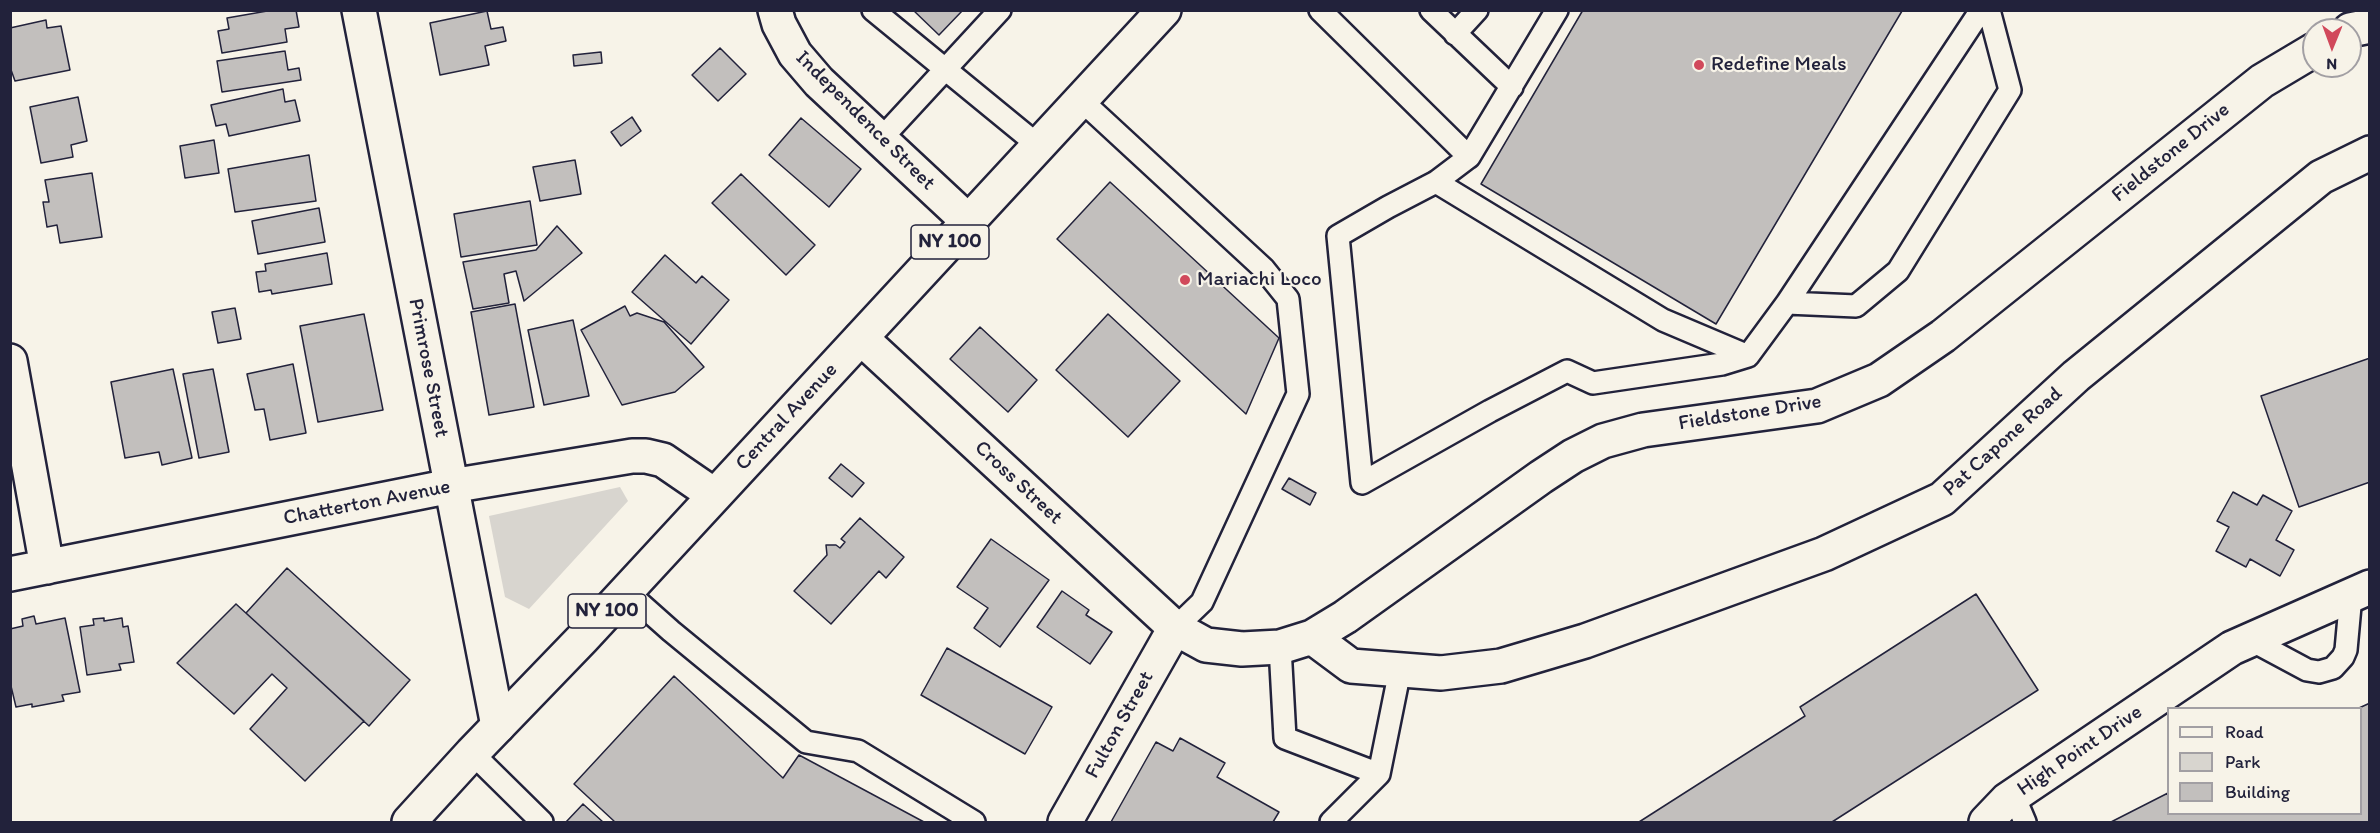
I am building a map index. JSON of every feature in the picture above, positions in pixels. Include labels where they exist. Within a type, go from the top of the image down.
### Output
[{"type":"street","name":"Primrose Street","points":[[359,10],[498,726]]},
{"type":"street","name":"Independence Street","points":[[775,10],[779,24],[795,54],[819,82],[969,222]]},
{"type":"street","name":"Central Avenue","points":[[409,822],[1164,10]]},
{"type":"street","name":"Fieldstone Drive","points":[[1175,628],[1206,645],[1242,650],[1280,646],[1312,637],[1345,617],[1565,461],[1604,441],[1643,430],[1817,406],[1879,380],[1943,336],[2262,81],[2302,57]]},
{"type":"street","name":"Pat Capone Road","points":[[1400,670],[1442,674],[1500,666],[1585,641],[1824,554],[1942,499],[2076,376],[2321,177],[2370,153]]},
{"type":"street","name":"Cross Street","points":[[861,338],[1175,628]]},
{"type":"street","points":[[10,361],[47,567]]},
{"type":"street","name":"Chatterton Avenue","points":[[10,574],[451,486],[632,456],[663,460],[714,495]]},
{"type":"street","name":"High Point Drive","points":[[1986,822],[2007,800],[2019,809],[2232,648],[2360,591]]},
{"type":"street","name":"Fulton Street","points":[[1065,822],[1175,628]]},
{"type":"street","points":[[1312,637],[1351,666],[1400,670]]},
{"type":"lane","points":[[873,10],[1039,146]]},
{"type":"lane","points":[[880,140],[1000,10]]},
{"type":"lane","points":[[1320,10],[1469,157]]},
{"type":"lane","points":[[1431,10],[1512,87]]},
{"type":"lane","points":[[1455,34],[1477,10]]},
{"type":"lane","points":[[1557,10],[1469,157],[1436,182],[1338,236],[1362,483],[1490,411],[1567,371],[1593,382],[1722,364],[1748,356],[1787,303],[1981,10]]},
{"type":"lane","points":[[1787,303],[1856,306],[1898,271],[2010,90],[1989,10]]},
{"type":"lane","points":[[1081,100],[1264,269],[1288,299],[1299,394],[1202,602],[1175,628]]},
{"type":"lane","points":[[1436,182],[1663,320],[1748,356]]},
{"type":"lane","points":[[626,591],[806,742],[858,751],[974,822]]},
{"type":"lane","points":[[2251,640],[2307,670],[2314,672],[2332,668],[2343,657],[2346,650],[2360,591]]},
{"type":"lane","points":[[1280,646],[1285,738],[1379,774]]},
{"type":"lane","points":[[1331,822],[1379,774],[1400,670]]},
{"type":"lane","points":[[472,753],[542,822]]},
{"type":"green space","points":[[620,487],[628,501],[529,609],[505,597],[489,516]]},
{"type":"building","points":[[273,10],[296,10],[299,27],[285,29],[287,42],[222,53],[218,31],[229,29],[227,18]]},
{"type":"building","points":[[913,10],[963,10],[939,35]]},
{"type":"building","points":[[1583,10],[1902,11],[1716,324],[1481,184]]},
{"type":"building","points":[[487,11],[491,29],[503,27],[506,41],[485,46],[489,65],[440,75],[430,23]]},
{"type":"building","points":[[46,20],[47,28],[61,26],[70,70],[15,81],[10,67],[10,28]]},
{"type":"building","points":[[720,48],[746,74],[718,101],[692,75]]},
{"type":"building","points":[[285,51],[288,70],[299,68],[301,80],[222,92],[217,61]]},
{"type":"building","points":[[601,52],[602,63],[574,66],[573,55]]},
{"type":"building","points":[[283,89],[285,102],[295,100],[300,121],[229,136],[226,124],[216,126],[211,105]]},
{"type":"building","points":[[78,97],[87,141],[71,145],[73,157],[41,163],[30,107]]},
{"type":"building","points":[[632,117],[641,131],[621,146],[611,132]]},
{"type":"building","points":[[801,118],[861,169],[829,207],[769,155]]},
{"type":"building","points":[[214,140],[219,173],[185,178],[180,146]]},
{"type":"building","points":[[309,155],[316,201],[235,212],[228,169]]},
{"type":"building","points":[[575,160],[581,194],[540,201],[533,167]]},
{"type":"building","points":[[92,173],[102,237],[60,243],[57,225],[47,227],[43,202],[49,202],[45,180]]},
{"type":"building","points":[[741,174],[815,245],[786,275],[712,203]]},
{"type":"building","points":[[1110,182],[1279,338],[1246,414],[1057,239]]},
{"type":"building","points":[[530,201],[537,245],[461,257],[454,214]]},
{"type":"building","points":[[319,208],[325,242],[258,254],[252,221]]},
{"type":"building","points":[[557,226],[582,253],[524,301],[516,271],[504,274],[509,303],[473,309],[463,262],[536,250]]},
{"type":"building","points":[[327,253],[332,284],[272,294],[271,290],[259,292],[256,272],[266,271],[265,264]]},
{"type":"building","points":[[665,255],[696,283],[702,276],[729,300],[691,344],[632,292]]},
{"type":"building","points":[[515,304],[534,407],[489,415],[471,312]]},
{"type":"building","points":[[625,306],[630,316],[637,313],[664,322],[704,367],[675,392],[622,405],[581,330]]},
{"type":"building","points":[[235,308],[241,339],[218,343],[212,312]]},
{"type":"building","points":[[364,314],[383,410],[318,422],[300,326]]},
{"type":"building","points":[[1108,314],[1180,381],[1128,437],[1056,370]]},
{"type":"building","points":[[573,320],[589,396],[544,405],[528,330]]},
{"type":"building","points":[[980,327],[1037,380],[1008,412],[950,359]]},
{"type":"building","points":[[2370,358],[2370,482],[2299,507],[2261,396]]},
{"type":"building","points":[[293,364],[306,433],[270,440],[264,409],[255,410],[247,374]]},
{"type":"building","points":[[173,369],[192,458],[162,465],[159,452],[125,458],[111,382]]},
{"type":"building","points":[[213,369],[229,452],[199,458],[183,374]]},
{"type":"building","points":[[841,464],[864,483],[852,497],[829,478]]},
{"type":"building","points":[[1289,478],[1316,493],[1310,505],[1282,489]]},
{"type":"building","points":[[2233,492],[2257,505],[2263,495],[2292,511],[2276,540],[2294,550],[2280,576],[2250,559],[2246,567],[2216,551],[2229,527],[2217,521]]},
{"type":"building","points":[[860,518],[904,557],[886,578],[879,571],[831,624],[794,591],[827,555],[826,545],[836,545],[840,548],[845,542],[841,539]]},
{"type":"building","points":[[991,539],[1049,580],[1000,647],[974,628],[988,608],[957,587]]},
{"type":"building","points":[[287,568],[410,680],[369,726],[246,613]]},
{"type":"building","points":[[1062,591],[1089,610],[1086,615],[1112,632],[1090,664],[1037,627]]},
{"type":"building","points":[[1976,594],[2038,690],[1832,822],[1639,822],[1805,716],[1800,707]]},
{"type":"building","points":[[236,604],[364,721],[305,781],[250,729],[287,688],[272,674],[234,714],[177,663]]},
{"type":"building","points":[[34,616],[36,624],[65,618],[80,692],[62,695],[64,701],[32,707],[32,704],[16,707],[10,682],[10,629],[23,626],[22,619]]},
{"type":"building","points":[[104,618],[104,621],[122,618],[123,627],[128,626],[134,662],[119,664],[121,670],[87,675],[80,627],[94,625],[93,619]]},
{"type":"building","points":[[947,648],[1052,707],[1025,754],[921,695]]},
{"type":"building","points":[[674,676],[783,778],[799,755],[924,822],[615,822],[574,784]]},
{"type":"building","points":[[2370,703],[2369,822],[2111,822],[2167,794],[2167,815],[2362,815],[2361,707]]},
{"type":"building","points":[[1180,738],[1225,763],[1217,777],[1279,812],[1273,822],[1111,822],[1156,742],[1173,751]]},
{"type":"building","points":[[583,804],[603,822],[566,822]]},
{"type":"place","name":"Redefine Meals","points":[[1699,65]]},
{"type":"place","name":"Mariachi Loco","points":[[1185,280]]}]
